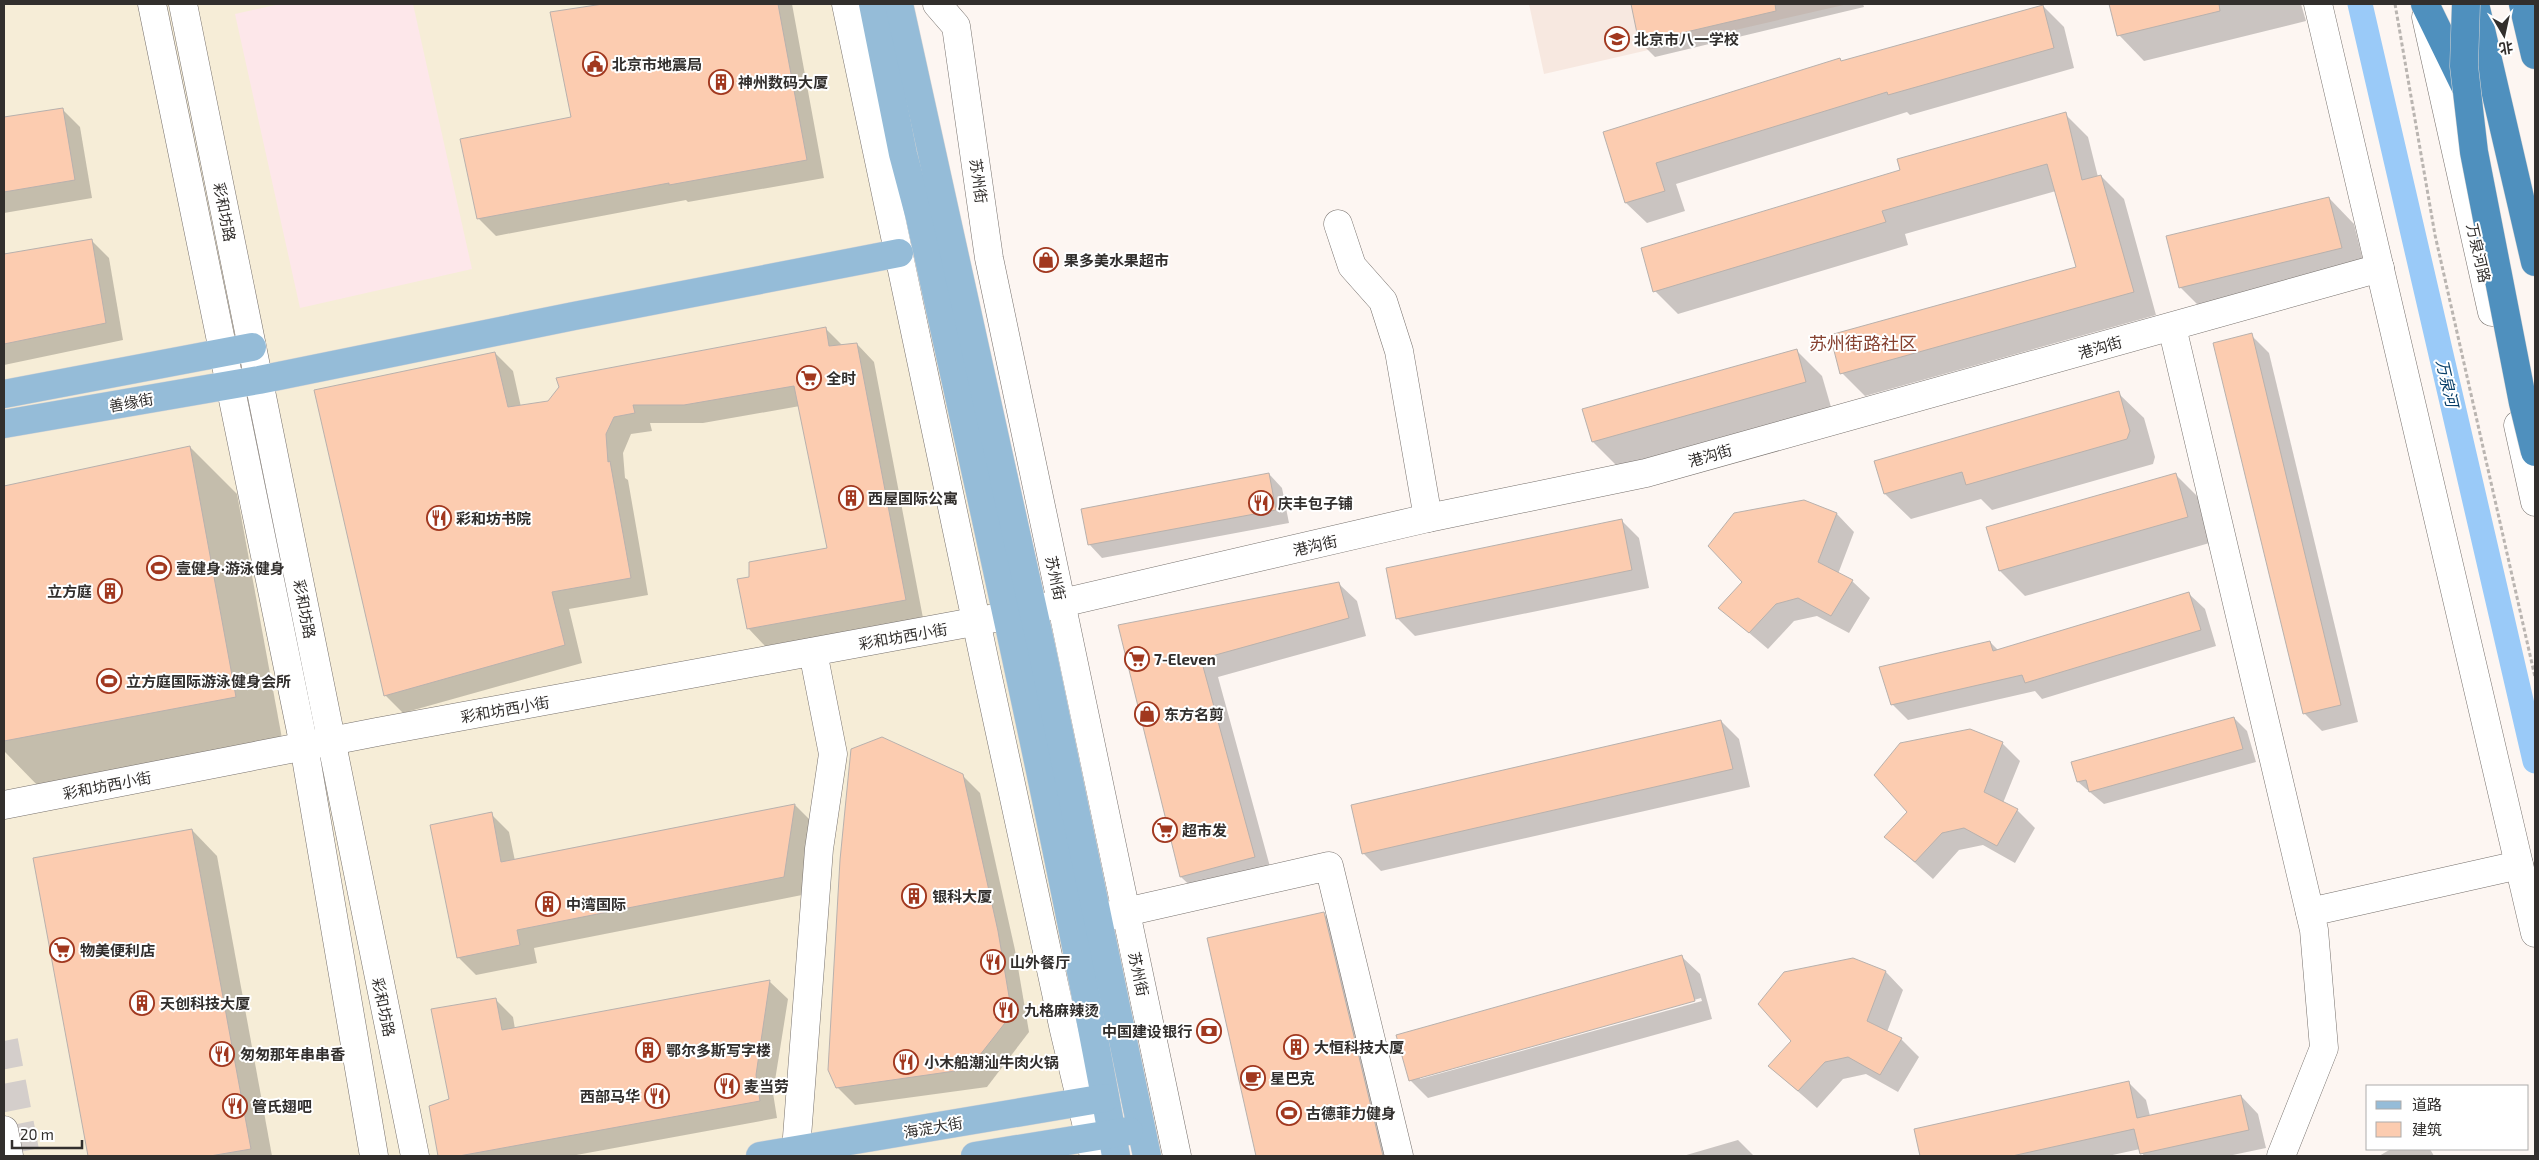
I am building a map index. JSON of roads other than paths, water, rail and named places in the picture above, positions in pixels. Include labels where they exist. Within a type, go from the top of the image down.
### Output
[{"type":"highway","points":[[2424,4],[2523,208]]},
{"type":"highway","points":[[2466,4],[2464,66],[2474,152],[2523,403],[2535,452]]},
{"type":"highway","points":[[2475,4],[2535,262]]},
{"type":"highway","points":[[2523,4],[2535,55]]},
{"type":"main road","name":"苏州街","points":[[873,4],[903,154],[1096,918],[1146,1156]]},
{"type":"main road","name":"苏州街","points":[[899,4],[1019,613],[1092,1024],[1093,1100]]},
{"type":"main road","name":"善缘街","points":[[4,424],[259,380],[899,253]]},
{"type":"main road","name":"善缘街","points":[[4,394],[252,347]]},
{"type":"main road","name":"海淀大街","points":[[760,1156],[1093,1100]]},
{"type":"main road","points":[[975,1156],[1103,1146],[1141,1128]]},
{"type":"street","name":"彩和坊路","points":[[152,4],[304,746],[374,1156]]},
{"type":"street","name":"彩和坊路","points":[[183,4],[415,1156]]},
{"type":"street","name":"苏州街","points":[[846,4],[977,622],[1103,1146]]},
{"type":"street","name":"苏州街","points":[[937,4],[956,26],[989,258],[1177,1156]]},
{"type":"street","points":[[2318,4],[2535,933]]},
{"type":"street","name":"万泉河路","points":[[2424,4],[2535,502]]},
{"type":"street","points":[[1338,224],[1352,266],[1382,301],[1399,351],[1428,518]]},
{"type":"street","name":"港沟街","points":[[1019,613],[1061,605],[1428,518],[1646,473],[2380,268]]},
{"type":"street","points":[[2172,327],[2314,930],[2324,1048],[2282,1156]]},
{"type":"street","name":"彩和坊西小街","points":[[4,805],[304,746],[1019,613]]},
{"type":"street","points":[[796,1150],[819,849],[833,754],[813,652]]},
{"type":"street","points":[[2310,912],[2519,865]]},
{"type":"street","points":[[1096,918],[1329,866],[1399,1156]]},
{"type":"street","points":[[1093,1100],[1133,1092]]},
{"type":"street","points":[[4,1130],[9,1156]]},
{"type":"waterway","name":"万泉河","points":[[2360,4],[2535,761]]},
{"type":"tunnel","points":[[4,1041],[26,1156]]},
{"type":"place","name":"北京市八一学校","points":[[1617,39]]},
{"type":"place","name":"北京市地震局","points":[[595,64]]},
{"type":"place","name":"神州数码大厦","points":[[721,82]]},
{"type":"place","name":"果多美水果超市","points":[[1046,260]]},
{"type":"place","name":"全时","points":[[809,378]]},
{"type":"place","name":"西屋国际公寓","points":[[851,498]]},
{"type":"place","name":"庆丰包子铺","points":[[1261,503]]},
{"type":"place","name":"彩和坊书院","points":[[439,518]]},
{"type":"place","name":"壹健身·游泳健身","points":[[159,568]]},
{"type":"place","name":"立方庭","points":[[110,591]]},
{"type":"place","name":"7-Eleven","points":[[1137,659]]},
{"type":"place","name":"立方庭国际游泳健身会所","points":[[109,681]]},
{"type":"place","name":"东方名剪","points":[[1147,714]]},
{"type":"place","name":"超市发","points":[[1165,830]]},
{"type":"place","name":"银科大厦","points":[[914,896]]},
{"type":"place","name":"中湾国际","points":[[548,904]]},
{"type":"place","name":"物美便利店","points":[[62,950]]},
{"type":"place","name":"山外餐厅","points":[[993,962]]},
{"type":"place","name":"天创科技大厦","points":[[142,1003]]},
{"type":"place","name":"九格麻辣烫","points":[[1006,1010]]},
{"type":"place","name":"中国建设银行","points":[[1209,1031]]},
{"type":"place","name":"大恒科技大厦","points":[[1296,1047]]},
{"type":"place","name":"鄂尔多斯写字楼","points":[[648,1050]]},
{"type":"place","name":"匆匆那年串串香","points":[[222,1054]]},
{"type":"place","name":"小木船潮汕牛肉火锅","points":[[906,1062]]},
{"type":"place","name":"星巴克","points":[[1253,1078]]},
{"type":"place","name":"麦当劳","points":[[727,1086]]},
{"type":"place","name":"西部马华","points":[[657,1096]]},
{"type":"place","name":"管氏翅吧","points":[[235,1106]]},
{"type":"place","name":"古德菲力健身","points":[[1289,1113]]},
{"type":"district","name":"苏州街路社区","points":[[1863,343]]}]
